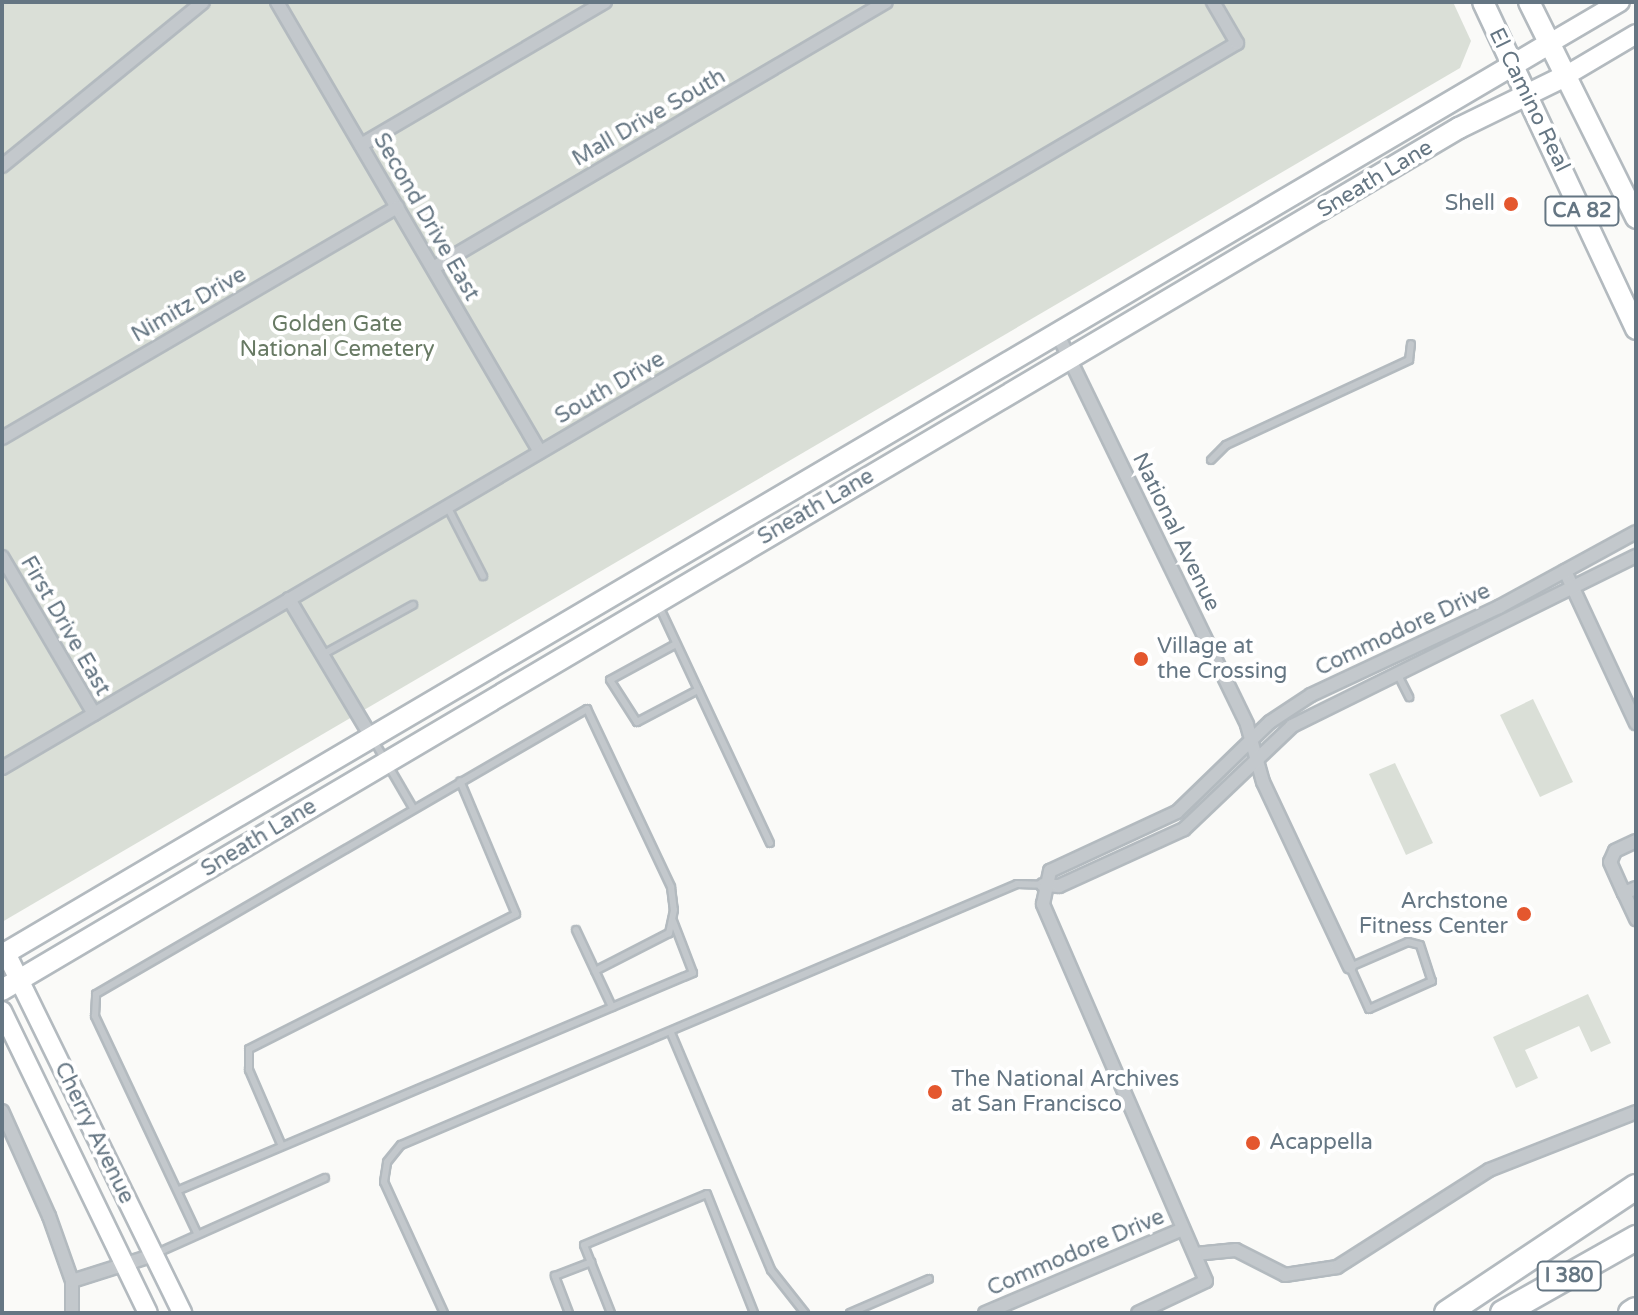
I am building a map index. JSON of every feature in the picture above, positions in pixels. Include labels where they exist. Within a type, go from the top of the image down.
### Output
[{"type":"highway","points":[[1447,1313],[1636,1187]]},
{"type":"highway","name":"I 380","points":[[1503,1313],[1636,1238]]},
{"type":"main road","name":"El Camino Real","points":[[1483,2],[1636,329]]},
{"type":"main road","name":"El Camino Real","points":[[1529,2],[1636,218]]},
{"type":"main road","name":"Sneath Lane","points":[[4,954],[1550,43]]},
{"type":"main road","name":"Sneath Lane","points":[[11,985],[656,601],[1527,93],[1567,75]]},
{"type":"street","points":[[2,166],[203,2]]},
{"type":"street","name":"Second Drive East","points":[[277,2],[540,452]]},
{"type":"street","points":[[361,145],[605,2]]},
{"type":"street","name":"Mall Drive South","points":[[433,268],[886,2]]},
{"type":"street","name":"South Drive","points":[[2,768],[1237,43],[1213,2]]},
{"type":"street","name":"Sneath Lane","points":[[1550,43],[1620,2]]},
{"type":"street","name":"Sneath Lane","points":[[1567,75],[1636,34]]},
{"type":"street","name":"Nimitz Drive","points":[[2,438],[397,207]]},
{"type":"street","name":"National Avenue","points":[[1058,335],[1251,740],[1254,760],[1350,967]]},
{"type":"street","name":"Commodore Drive","points":[[1138,1313],[1206,1281],[1043,904],[1043,885],[1050,871],[1177,812],[1251,740],[1311,695],[1565,571],[1636,532]]},
{"type":"street","name":"Commodore Drive","points":[[1043,885],[1059,886],[1184,829],[1254,760],[1305,718],[1574,590],[1636,556]]},
{"type":"street","name":"First Drive East","points":[[2,557],[94,714]]},
{"type":"street","points":[[1565,571],[1636,723]]},
{"type":"street","points":[[289,599],[372,738]]},
{"type":"street","points":[[1390,658],[1397,673]]},
{"type":"street","points":[[1636,841],[1615,851],[1610,862],[1630,891],[1636,919]]},
{"type":"street","name":"Cherry Avenue","points":[[4,954],[11,985],[182,1313]]},
{"type":"street","name":"Cherry Avenue","points":[[2,1011],[148,1313]]},
{"type":"street","points":[[2,1111],[72,1281],[72,1313]]},
{"type":"street","points":[[1195,1254],[1236,1250],[1285,1275],[1337,1267],[1489,1170],[1636,1112]]},
{"type":"street","name":"Commodore Drive","points":[[985,1313],[1183,1229]]},
{"type":"street","points":[[72,1281],[126,1267],[154,1255]]},
{"type":"lane","points":[[1211,460],[1226,445],[1409,360],[1411,344]]},
{"type":"lane","points":[[447,506],[483,576]]},
{"type":"lane","points":[[656,601],[770,843]]},
{"type":"lane","points":[[322,655],[413,605]]},
{"type":"lane","points":[[676,644],[610,680],[637,722],[698,690]]},
{"type":"lane","points":[[1397,673],[1409,697]]},
{"type":"lane","points":[[179,1190],[281,1144],[693,973],[673,921],[671,887],[587,709],[96,994],[95,1016],[197,1233]]},
{"type":"lane","points":[[372,738],[390,761],[413,808]]},
{"type":"lane","points":[[281,1144],[249,1070],[249,1049],[516,914],[460,781]]},
{"type":"lane","points":[[444,1313],[384,1182],[387,1162],[401,1145],[1017,884],[1043,885]]},
{"type":"lane","points":[[595,971],[669,933],[673,921]]},
{"type":"lane","points":[[576,930],[612,1007]]},
{"type":"lane","name":"National Avenue","points":[[1408,942],[1420,945],[1434,973],[1369,1009],[1350,967],[1408,942]]},
{"type":"lane","points":[[671,1033],[771,1270],[805,1313]]},
{"type":"lane","points":[[154,1255],[197,1233],[325,1178]]},
{"type":"lane","points":[[611,1313],[584,1245],[707,1194],[754,1313]]},
{"type":"lane","points":[[569,1313],[555,1276],[591,1262]]},
{"type":"lane","points":[[850,1313],[929,1279]]},
{"type":"lane","points":[[1628,1312],[1636,1302]]},
{"type":"green space","name":"Golden Gate National Cemetery","points":[[2,2],[1453,2],[1471,41],[1460,68],[2,922]]},
{"type":"green space","points":[[1533,699],[1573,782],[1540,797],[1500,715]]},
{"type":"green space","points":[[1395,763],[1433,843],[1406,855],[1369,774]]},
{"type":"green space","points":[[1588,994],[1611,1043],[1591,1052],[1579,1026],[1525,1050],[1538,1078],[1516,1088],[1493,1037]]},
{"type":"place","name":"Shell","points":[[1511,204]]},
{"type":"place","name":"Village at the Crossing","points":[[1141,659]]},
{"type":"place","name":"Archstone Fitness Center","points":[[1524,914]]},
{"type":"place","name":"The National Archives at San Francisco","points":[[935,1092]]},
{"type":"place","name":"Acappella","points":[[1253,1143]]}]
